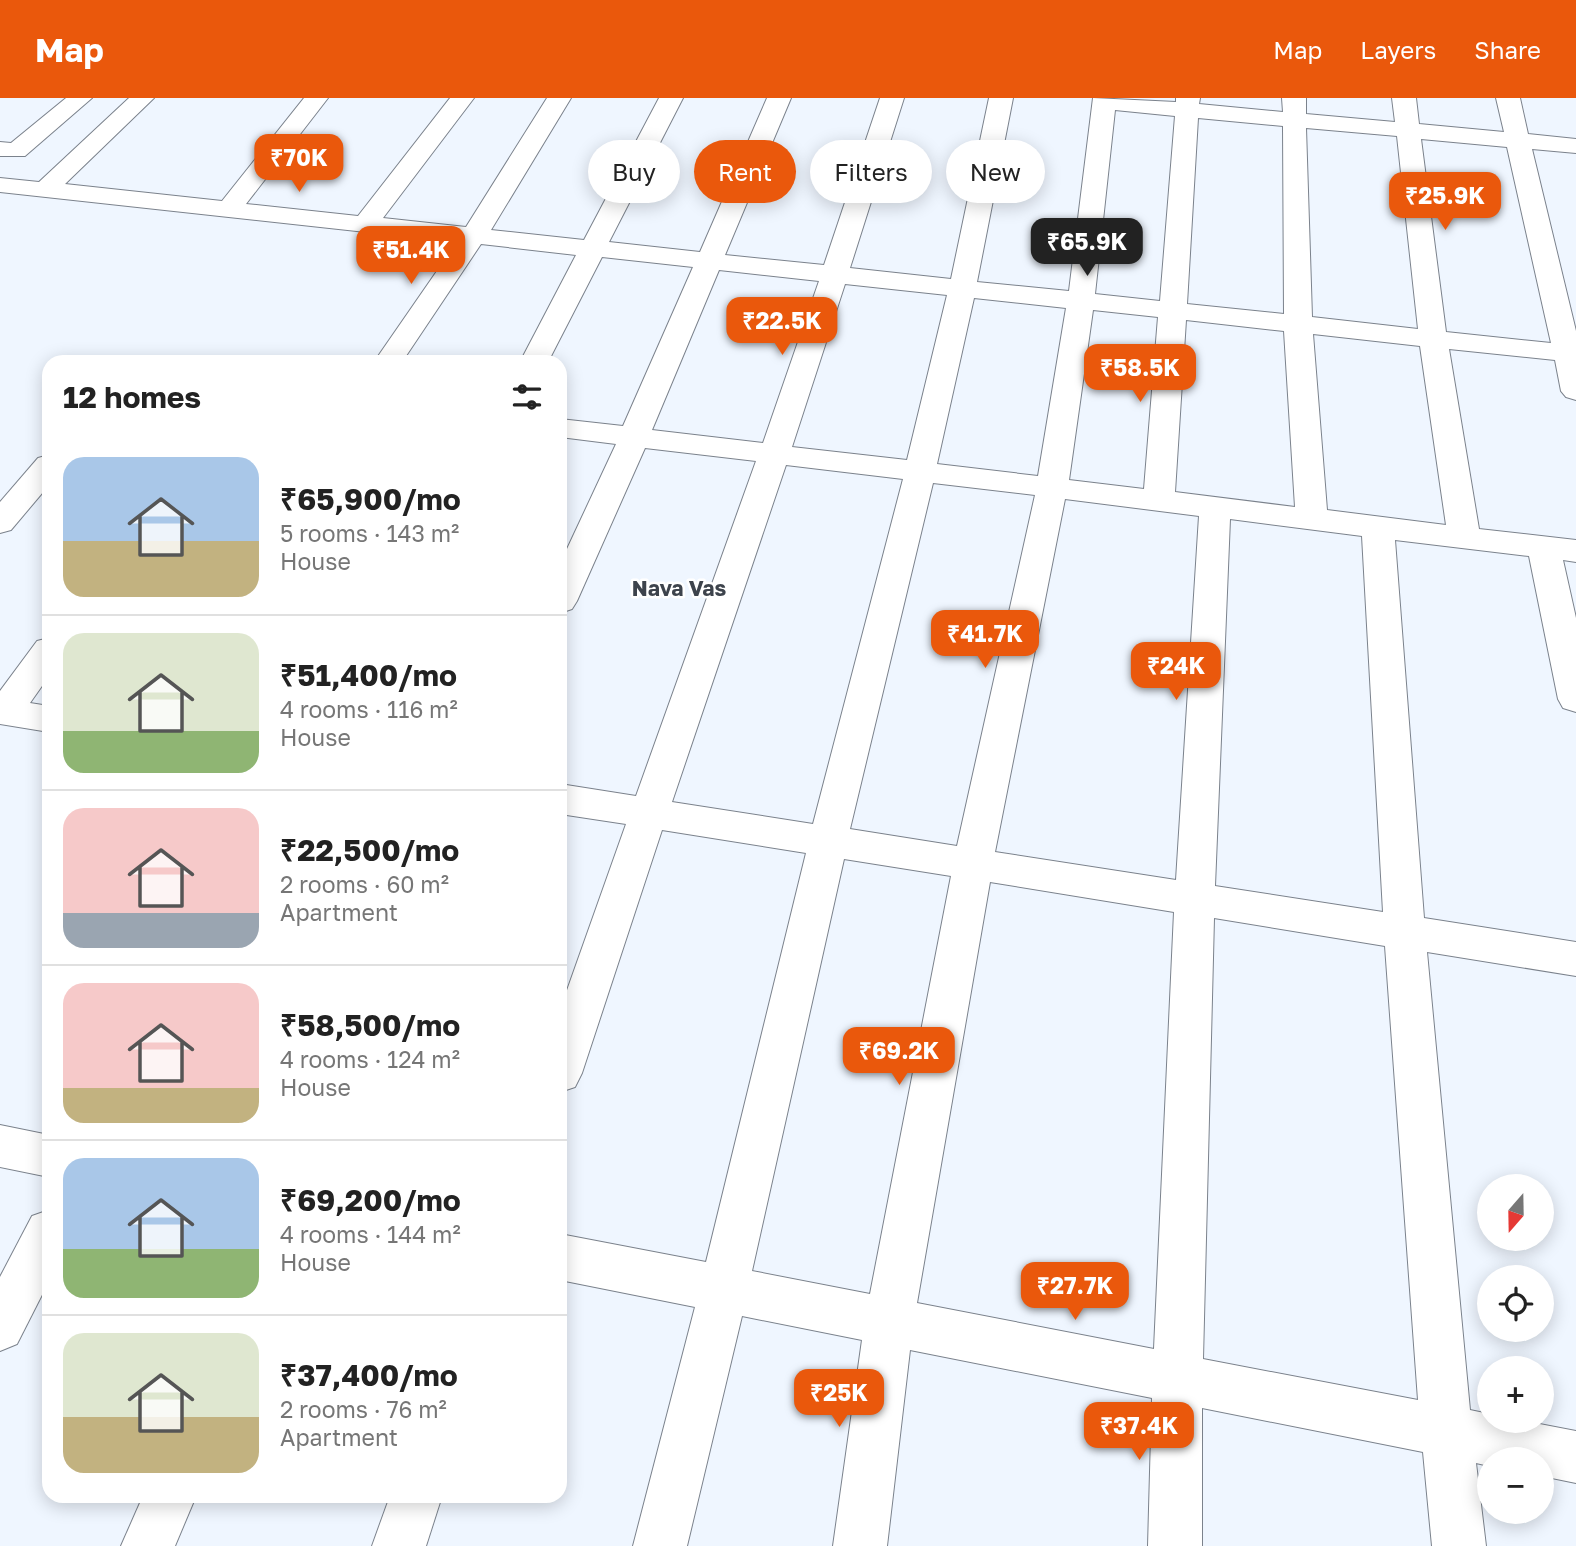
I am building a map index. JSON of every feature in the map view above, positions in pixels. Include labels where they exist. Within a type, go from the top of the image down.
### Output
[{"type":"street","points":[[0,149],[16,151],[80,98]]},
{"type":"street","points":[[45,190],[142,98]]},
{"type":"street","points":[[228,209],[316,98]]},
{"type":"street","points":[[365,224],[460,98]]},
{"type":"street","points":[[393,355],[474,236],[559,98]]},
{"type":"street","points":[[538,355],[671,98]]},
{"type":"street","points":[[567,585],[634,437],[779,98]]},
{"type":"street","points":[[567,1052],[647,813],[836,275],[892,98]]},
{"type":"street","points":[[660,1546],[724,1289],[828,842],[920,472],[962,289],[1001,98]]},
{"type":"street","points":[[1404,98],[1410,130],[1433,339],[1464,537]]},
{"type":"street","points":[[1508,98],[1572,354],[1576,391]]},
{"type":"street","points":[[860,1546],[889,1321],[972,864],[1052,488],[1081,302],[1104,100],[1295,109],[1410,130],[1576,146]]},
{"type":"street","points":[[1158,501],[1188,104]]},
{"type":"street","points":[[1295,109],[1298,325],[1312,519]]},
{"type":"street","points":[[0,185],[1572,354]]},
{"type":"street","points":[[567,430],[1560,549],[1576,699]]},
{"type":"street","points":[[0,523],[42,473]]},
{"type":"street","points":[[1175,1546],[1177,1378],[1194,899],[1215,507]]},
{"type":"street","points":[[1378,527],[1406,933],[1446,1431],[1459,1546]]},
{"type":"street","points":[[42,659],[2,712],[42,718]]},
{"type":"street","points":[[567,800],[1576,959]]},
{"type":"street","points":[[0,1146],[42,1155]]},
{"type":"street","points":[[0,1327],[42,1246]]},
{"type":"street","points":[[567,1258],[1576,1457]]},
{"type":"street","points":[[148,1546],[167,1503]]},
{"type":"street","points":[[399,1546],[414,1503]]},
{"type":"district","name":"Nava Vas","points":[[679,588]]}]
